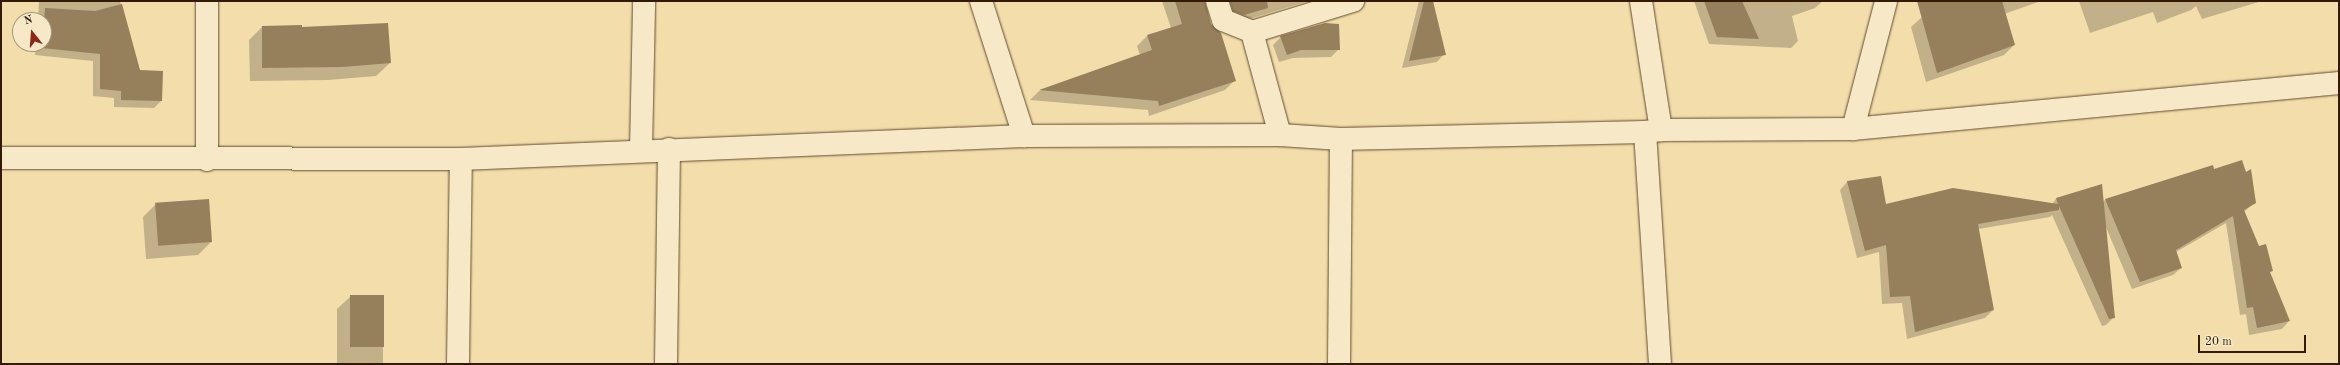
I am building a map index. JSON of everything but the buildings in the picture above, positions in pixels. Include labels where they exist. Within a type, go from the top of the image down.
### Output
[{"type":"street","points":[[207,1],[207,160]]},
{"type":"street","points":[[641,150],[644,1]]},
{"type":"street","points":[[981,1],[1024,136]]},
{"type":"street","points":[[1217,1],[1222,20],[1252,32],[1353,1]]},
{"type":"street","points":[[1641,1],[1653,131],[1660,364]]},
{"type":"street","points":[[1853,128],[1886,1]]},
{"type":"street","points":[[1252,32],[1280,135]]},
{"type":"street","points":[[1,158],[207,160],[461,158],[1024,136],[1280,135],[1341,139],[1653,131],[1853,128],[2339,83]]},
{"type":"street","points":[[1339,364],[1341,139]]},
{"type":"street","points":[[666,364],[669,149]]},
{"type":"street","points":[[458,364],[461,158]]}]
